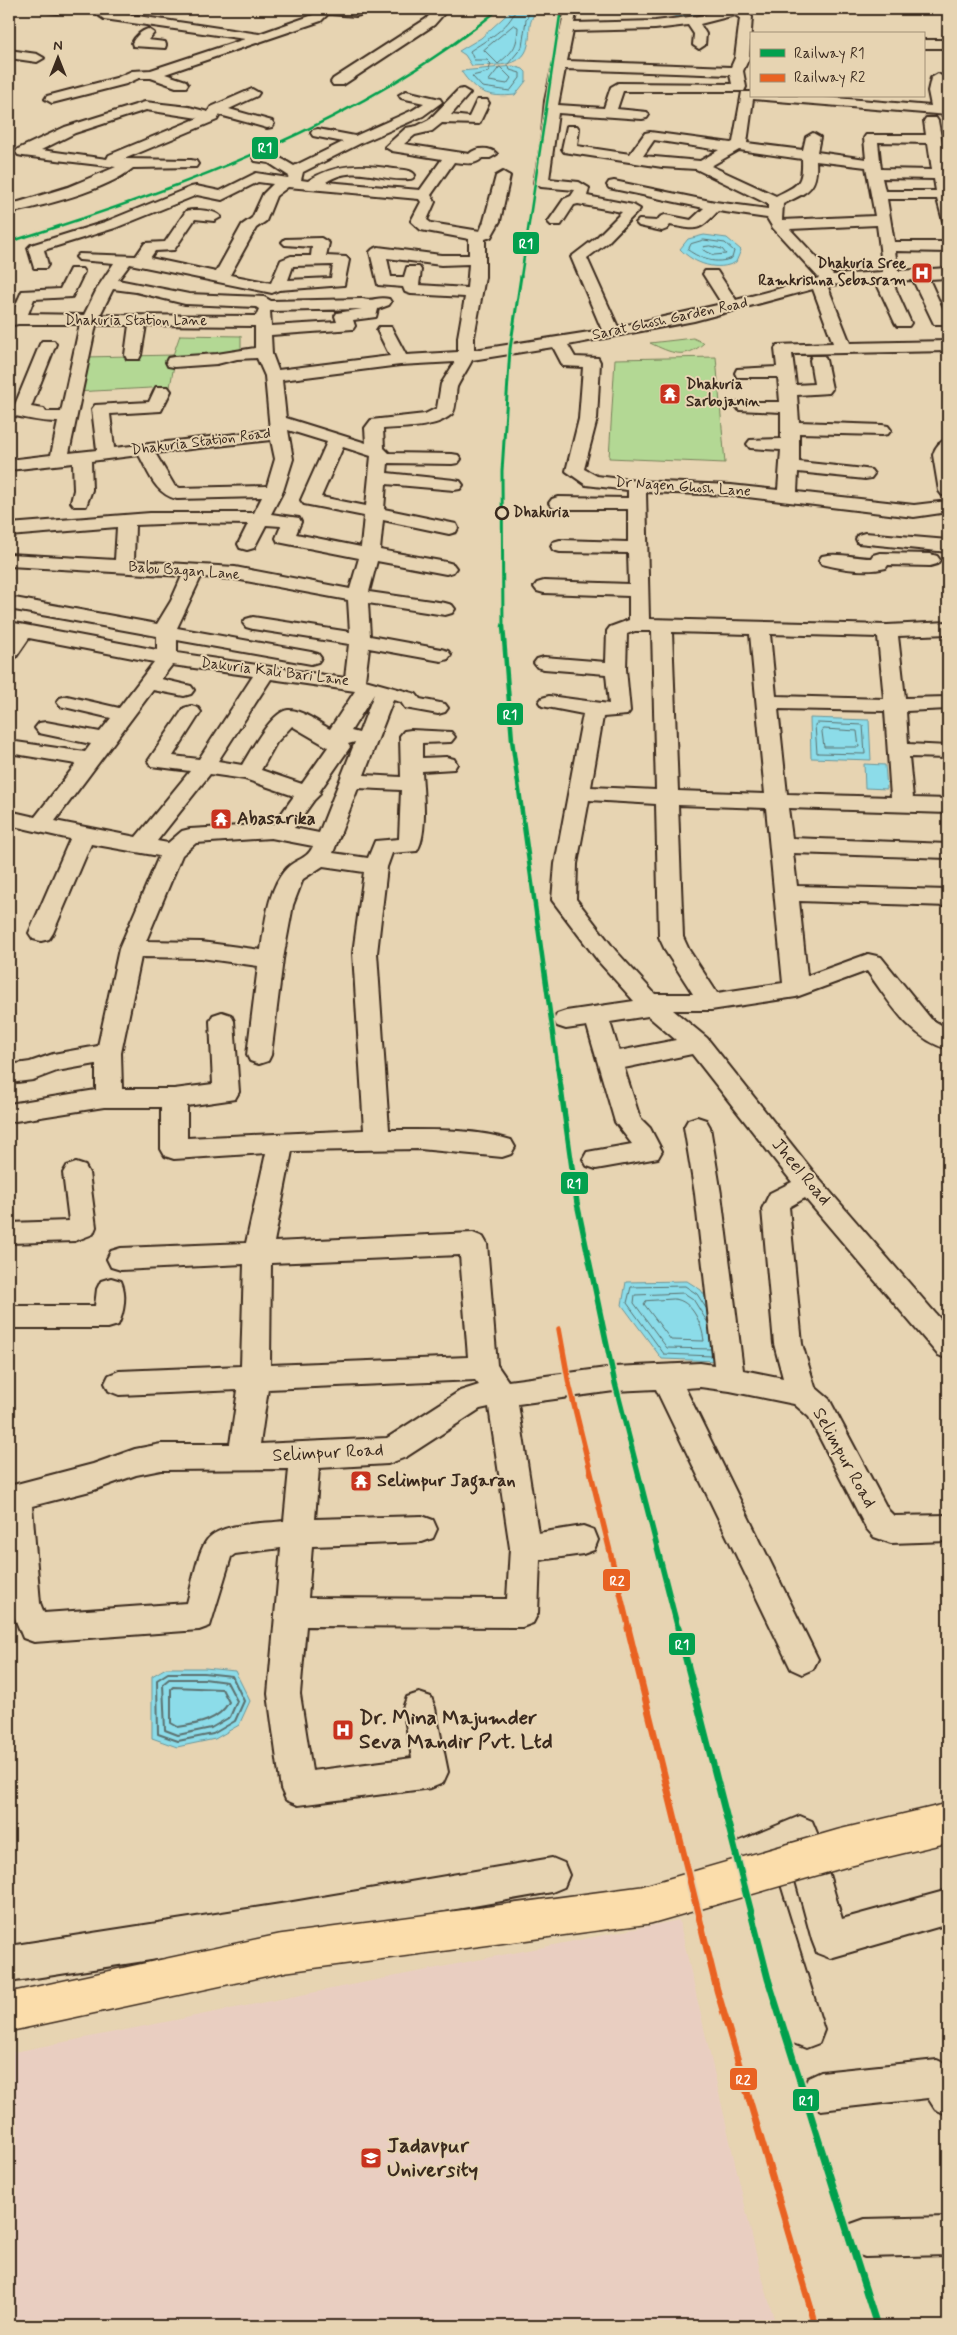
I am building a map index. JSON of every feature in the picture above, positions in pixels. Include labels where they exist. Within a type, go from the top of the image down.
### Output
[{"type":"main road","points":[[9,2012],[283,1953],[481,1925],[646,1905],[843,1848],[948,1824]]},
{"type":"street","points":[[132,9],[286,29]]},
{"type":"street","points":[[152,74],[317,18],[326,9],[356,12],[358,9]]},
{"type":"street","points":[[338,82],[430,22],[442,9]]},
{"type":"street","points":[[570,16],[666,30],[739,9],[746,17],[746,37],[742,58],[736,71]]},
{"type":"street","points":[[570,16],[586,13]]},
{"type":"street","points":[[163,40],[138,42],[171,14]]},
{"type":"street","points":[[556,222],[569,202],[576,199],[582,193],[582,188],[541,182],[561,65],[569,47],[570,16]]},
{"type":"street","points":[[148,33],[102,20],[159,24],[259,37]]},
{"type":"street","points":[[692,21],[700,34],[699,45]]},
{"type":"street","points":[[924,44],[948,44]]},
{"type":"street","points":[[663,68],[665,52]]},
{"type":"street","points":[[9,54],[37,58]]},
{"type":"street","points":[[561,65],[736,71]]},
{"type":"street","points":[[703,166],[733,149],[748,94],[736,71]]},
{"type":"street","points":[[52,99],[121,81],[137,74],[152,74],[181,84]]},
{"type":"street","points":[[938,78],[935,91],[939,110],[938,148],[947,195],[948,218]]},
{"type":"street","points":[[609,113],[618,87],[748,94]]},
{"type":"street","points":[[463,92],[440,119],[422,131],[411,131],[392,147],[473,159],[478,153],[490,154]]},
{"type":"street","points":[[102,163],[217,111],[252,93]]},
{"type":"street","points":[[221,276],[250,225],[258,222],[270,194],[290,179],[356,140],[418,113],[435,102],[406,95]]},
{"type":"street","points":[[162,96],[267,124]]},
{"type":"street","points":[[793,98],[871,105],[894,102],[939,110]]},
{"type":"street","points":[[440,119],[474,121],[482,103]]},
{"type":"street","points":[[871,105],[874,137],[871,138],[873,163],[883,220],[887,276],[903,323]]},
{"type":"street","points":[[27,152],[70,130],[145,106],[189,111],[217,111]]},
{"type":"street","points":[[552,109],[642,115]]},
{"type":"street","points":[[563,184],[572,129]]},
{"type":"street","points":[[318,133],[356,140]]},
{"type":"street","points":[[634,159],[650,136],[667,136],[733,149],[873,163],[942,175]]},
{"type":"street","points":[[776,213],[804,188],[810,175],[809,156],[813,137]]},
{"type":"street","points":[[874,137],[938,148]]},
{"type":"street","points":[[918,155],[938,148]]},
{"type":"street","points":[[9,149],[102,163],[191,164]]},
{"type":"street","points":[[569,149],[634,159],[703,166],[776,213],[824,281],[843,346]]},
{"type":"street","points":[[733,149],[773,165]]},
{"type":"street","points":[[873,163],[890,153]]},
{"type":"street","points":[[424,195],[450,157]]},
{"type":"street","points":[[260,158],[272,159],[290,179]]},
{"type":"street","points":[[9,209],[86,185],[120,171],[128,166],[129,163]]},
{"type":"street","points":[[310,186],[326,174],[351,168],[408,175]]},
{"type":"street","points":[[792,170],[810,175]]},
{"type":"street","points":[[421,223],[426,227],[477,236],[486,234],[502,176]]},
{"type":"street","points":[[40,265],[36,248],[110,225],[196,190],[222,196],[256,177],[290,179],[310,186],[369,189],[424,195]]},
{"type":"street","points":[[614,185],[715,206],[776,213],[883,220]]},
{"type":"street","points":[[360,203],[369,189]]},
{"type":"street","points":[[424,195],[428,202],[419,221],[421,223],[411,254],[413,268],[411,290],[474,293]]},
{"type":"street","points":[[879,195],[947,195]]},
{"type":"street","points":[[576,199],[634,209],[602,240],[579,257],[612,333]]},
{"type":"street","points":[[644,223],[662,226],[665,220],[670,220],[694,224],[702,220],[715,206]]},
{"type":"street","points":[[776,213],[856,210]]},
{"type":"street","points":[[59,459],[89,321],[97,302],[121,264],[134,260],[150,246],[169,247],[191,214],[214,217]]},
{"type":"street","points":[[273,376],[400,360],[466,356],[466,337],[477,277],[477,236]]},
{"type":"street","points":[[290,242],[321,243],[309,285]]},
{"type":"street","points":[[886,246],[948,247]]},
{"type":"street","points":[[412,282],[384,282],[378,252],[411,254],[441,260],[476,258]]},
{"type":"street","points":[[84,257],[134,260],[221,276],[267,306],[314,328],[347,326],[343,316],[370,314],[370,307],[383,302]]},
{"type":"street","points":[[341,260],[338,282],[309,285],[267,306],[286,263],[291,261],[341,260]]},
{"type":"street","points":[[9,296],[66,294],[76,272]]},
{"type":"street","points":[[711,274],[732,307]]},
{"type":"street","name":"Sarat Ghosh Garden Road","points":[[466,356],[612,333],[732,307],[824,281],[948,274]]},
{"type":"street","points":[[919,275],[940,321]]},
{"type":"street","points":[[109,284],[136,286],[180,296],[185,299],[267,306],[363,304]]},
{"type":"street","points":[[13,320],[28,295]]},
{"type":"street","points":[[314,328],[315,304]]},
{"type":"street","name":"Dhakuria Station Lane","points":[[13,320],[138,321],[267,306]]},
{"type":"street","name":"Dhakuria Station Road","points":[[9,465],[144,449],[278,427],[273,376],[267,367],[264,352],[267,306]]},
{"type":"street","points":[[133,355],[138,321]]},
{"type":"street","points":[[385,330],[400,360]]},
{"type":"street","name":"Dr Nagen Ghosh Lane","points":[[558,342],[569,362],[592,362],[584,438],[575,462],[575,471],[592,480],[636,495],[787,496],[914,511],[948,507]]},
{"type":"street","points":[[48,344],[21,412],[38,413],[39,417],[68,417]]},
{"type":"street","points":[[787,496],[790,445],[788,390],[783,349],[843,346],[948,346]]},
{"type":"street","points":[[174,362],[217,359],[237,354],[264,352]]},
{"type":"street","name":"Dakuria Kali Bari Lane","points":[[16,630],[166,658],[370,687],[360,640],[358,596],[370,553],[379,478],[374,428],[377,424],[429,419],[445,411],[449,384],[457,375],[466,356]]},
{"type":"street","points":[[745,406],[788,390],[823,390],[818,360]]},
{"type":"street","points":[[743,373],[788,390]]},
{"type":"street","points":[[106,454],[101,409],[155,407],[162,392]]},
{"type":"street","points":[[247,544],[274,491],[284,460],[278,427],[337,440],[378,455],[452,459]]},
{"type":"street","points":[[789,427],[882,430]]},
{"type":"street","points":[[337,440],[310,500],[449,528]]},
{"type":"street","points":[[756,444],[790,445]]},
{"type":"street","points":[[948,444],[943,450],[942,455],[948,491]]},
{"type":"street","points":[[144,449],[167,489],[177,494],[274,491]]},
{"type":"street","points":[[80,502],[83,490],[82,456]]},
{"type":"street","points":[[790,466],[865,474]]},
{"type":"street","points":[[379,478],[454,485]]},
{"type":"street","points":[[558,503],[636,495],[639,548],[639,625]]},
{"type":"street","points":[[914,511],[922,542],[932,564],[948,569]]},
{"type":"street","points":[[9,530],[126,521],[260,518],[292,522],[285,538],[446,568]]},
{"type":"street","points":[[123,567],[126,550],[126,521]]},
{"type":"street","points":[[865,539],[922,542],[948,546]]},
{"type":"street","points":[[560,546],[639,548]]},
{"type":"street","points":[[829,560],[843,561],[851,564],[879,564],[880,559],[930,560]]},
{"type":"street","name":"Babu Bagan Lane","points":[[9,560],[235,573],[358,596],[445,609]]},
{"type":"street","points":[[40,826],[166,658],[167,624],[181,601],[194,571]]},
{"type":"street","points":[[544,587],[638,590]]},
{"type":"street","points":[[9,603],[311,658]]},
{"type":"street","points":[[253,623],[440,655]]},
{"type":"street","points":[[549,702],[594,710],[620,711],[616,669],[617,631],[639,625],[887,631],[948,628]]},
{"type":"street","points":[[662,626],[672,943],[711,1002]]},
{"type":"street","points":[[759,628],[765,702],[796,989]]},
{"type":"street","points":[[9,653],[16,630]]},
{"type":"street","points":[[887,631],[895,705],[902,804]]},
{"type":"street","points":[[544,662],[616,669]]},
{"type":"street","points":[[141,846],[205,766],[224,733],[266,672]]},
{"type":"street","points":[[148,683],[184,690]]},
{"type":"street","points":[[370,687],[409,698],[412,704],[438,708]]},
{"type":"street","points":[[259,1055],[271,959],[285,892],[293,875],[323,849],[369,734],[370,687]]},
{"type":"street","points":[[335,740],[352,708],[370,687]]},
{"type":"street","points":[[67,702],[124,714]]},
{"type":"street","points":[[765,702],[895,705],[948,703]]},
{"type":"street","name":"Jheel Road","points":[[594,710],[566,864],[564,900],[607,956],[652,1005],[698,1044],[810,1186],[948,1347]]},
{"type":"street","points":[[191,712],[159,761],[249,773],[308,794]]},
{"type":"street","points":[[249,773],[268,740],[288,716],[335,740],[339,748],[280,832]]},
{"type":"street","points":[[46,728],[105,740]]},
{"type":"street","points":[[335,740],[369,734]]},
{"type":"street","points":[[377,1138],[365,953],[376,867],[382,846],[409,846],[412,825],[411,736],[444,737]]},
{"type":"street","points":[[9,747],[91,759]]},
{"type":"street","points":[[898,750],[948,752]]},
{"type":"street","points":[[350,781],[412,774],[446,764]]},
{"type":"street","points":[[579,793],[668,798],[948,806]]},
{"type":"street","points":[[9,818],[83,835],[172,851]]},
{"type":"street","points":[[109,1098],[109,1053],[131,949],[172,851],[190,836],[271,830],[376,867]]},
{"type":"street","points":[[41,933],[83,835]]},
{"type":"street","points":[[781,845],[948,850]]},
{"type":"street","points":[[785,893],[948,898]]},
{"type":"street","points":[[131,949],[201,950],[271,959]]},
{"type":"street","points":[[566,1020],[652,1005],[711,1002],[796,989],[868,962],[873,963],[922,1025],[948,1040]]},
{"type":"street","points":[[596,1016],[628,1122],[641,1135],[649,1150],[596,1159]]},
{"type":"street","points":[[9,1113],[42,1106],[109,1098],[174,1098],[226,1092],[222,1021]]},
{"type":"street","points":[[610,1062],[698,1044]]},
{"type":"street","points":[[9,1074],[33,1071],[53,1063],[109,1053]]},
{"type":"street","points":[[174,1098],[174,1149],[377,1138],[476,1143],[502,1147]]},
{"type":"street","points":[[697,1127],[708,1194],[730,1378]]},
{"type":"street","points":[[243,1456],[255,1376],[258,1252],[281,1143]]},
{"type":"street","points":[[9,1233],[75,1231],[83,1227],[76,1173]]},
{"type":"street","points":[[802,1394],[788,1344],[775,1210],[776,1202],[780,1198],[810,1186]]},
{"type":"street","points":[[121,1259],[474,1244],[483,1368],[502,1395],[525,1548],[522,1613],[291,1612]]},
{"type":"street","points":[[9,1317],[108,1316],[111,1289]]},
{"type":"street","points":[[119,1382],[483,1368]]},
{"type":"street","name":"Selimpur Road","points":[[13,1498],[94,1477],[150,1458],[305,1456],[388,1451],[396,1448],[470,1400],[587,1382],[700,1375],[730,1378],[802,1394],[819,1408],[877,1520],[885,1528],[891,1530],[948,1528]]},
{"type":"street","points":[[665,1378],[802,1659]]},
{"type":"street","points":[[305,1456],[284,1694],[298,1789],[430,1772],[419,1708]]},
{"type":"street","points":[[13,1498],[24,1603],[34,1628],[199,1616],[218,1550],[228,1541],[298,1534],[422,1528]]},
{"type":"street","points":[[525,1548],[582,1540]]},
{"type":"street","points":[[806,2030],[752,1853],[800,1833],[830,1940],[948,1907]]},
{"type":"street","points":[[9,1964],[287,1921],[552,1875]]},
{"type":"street","points":[[821,2091],[938,2079],[948,2096]]},
{"type":"street","points":[[865,2238],[948,2236]]},
{"type":"shaded area","name":"Jadavpur University","points":[[679,1920],[758,2262],[776,2326],[9,2326],[9,2053]]},
{"type":"green space","points":[[180,335],[241,336],[241,349],[216,357],[175,360],[170,387],[75,392],[85,357],[173,355]]},
{"type":"green space","points":[[693,338],[704,343],[690,352],[684,353],[671,352],[650,343]]},
{"type":"green space","points":[[716,357],[725,463],[609,458],[615,359]]},
{"type":"water","points":[[513,9],[537,9],[530,24],[528,45],[525,53],[520,59],[506,64],[472,66],[465,55],[459,51],[481,38]]},
{"type":"water","points":[[670,9],[708,9],[710,15],[681,19],[670,14]]},
{"type":"water","points":[[513,66],[526,72],[526,81],[515,95],[506,96],[490,94],[477,89],[461,71]]},
{"type":"water","points":[[704,235],[727,238],[741,250],[736,262],[722,266],[706,265],[692,259],[680,249],[688,239]]},
{"type":"water","points":[[810,718],[869,720],[871,760],[811,758]]},
{"type":"water","points":[[864,764],[885,765],[887,789],[865,788]]},
{"type":"water","points":[[687,1281],[701,1290],[718,1317],[719,1361],[662,1359],[622,1305],[626,1282]]},
{"type":"water","points":[[166,1668],[205,1668],[235,1671],[250,1701],[239,1725],[215,1739],[177,1747],[152,1738],[152,1676]]},
{"type":"rail line","name":"R1","points":[[9,242],[103,212],[164,189],[225,165],[320,123],[414,72],[472,32],[499,9]]},
{"type":"rail line","name":"R1","points":[[561,9],[510,349],[502,471],[502,615],[512,740],[577,1203],[614,1379],[768,1979],[877,2326]]},
{"type":"rail line","name":"R2","points":[[559,1329],[569,1384],[717,1990],[816,2326]]},
{"type":"place","name":"Dhakuria Sree Ramkrishna Sebasram","points":[[922,273]]},
{"type":"place","name":"Dhakuria Sarbojanin","points":[[670,394]]},
{"type":"place","name":"Dhakuria","points":[[502,513]]},
{"type":"place","name":"Abasarika","points":[[221,819]]},
{"type":"place","name":"Selimpur Jagaran","points":[[361,1481]]},
{"type":"place","name":"Dr. Mina Majumder Seva Mandir Pvt. Ltd","points":[[343,1730]]},
{"type":"place","name":"Jadavpur University","points":[[371,2158]]}]
